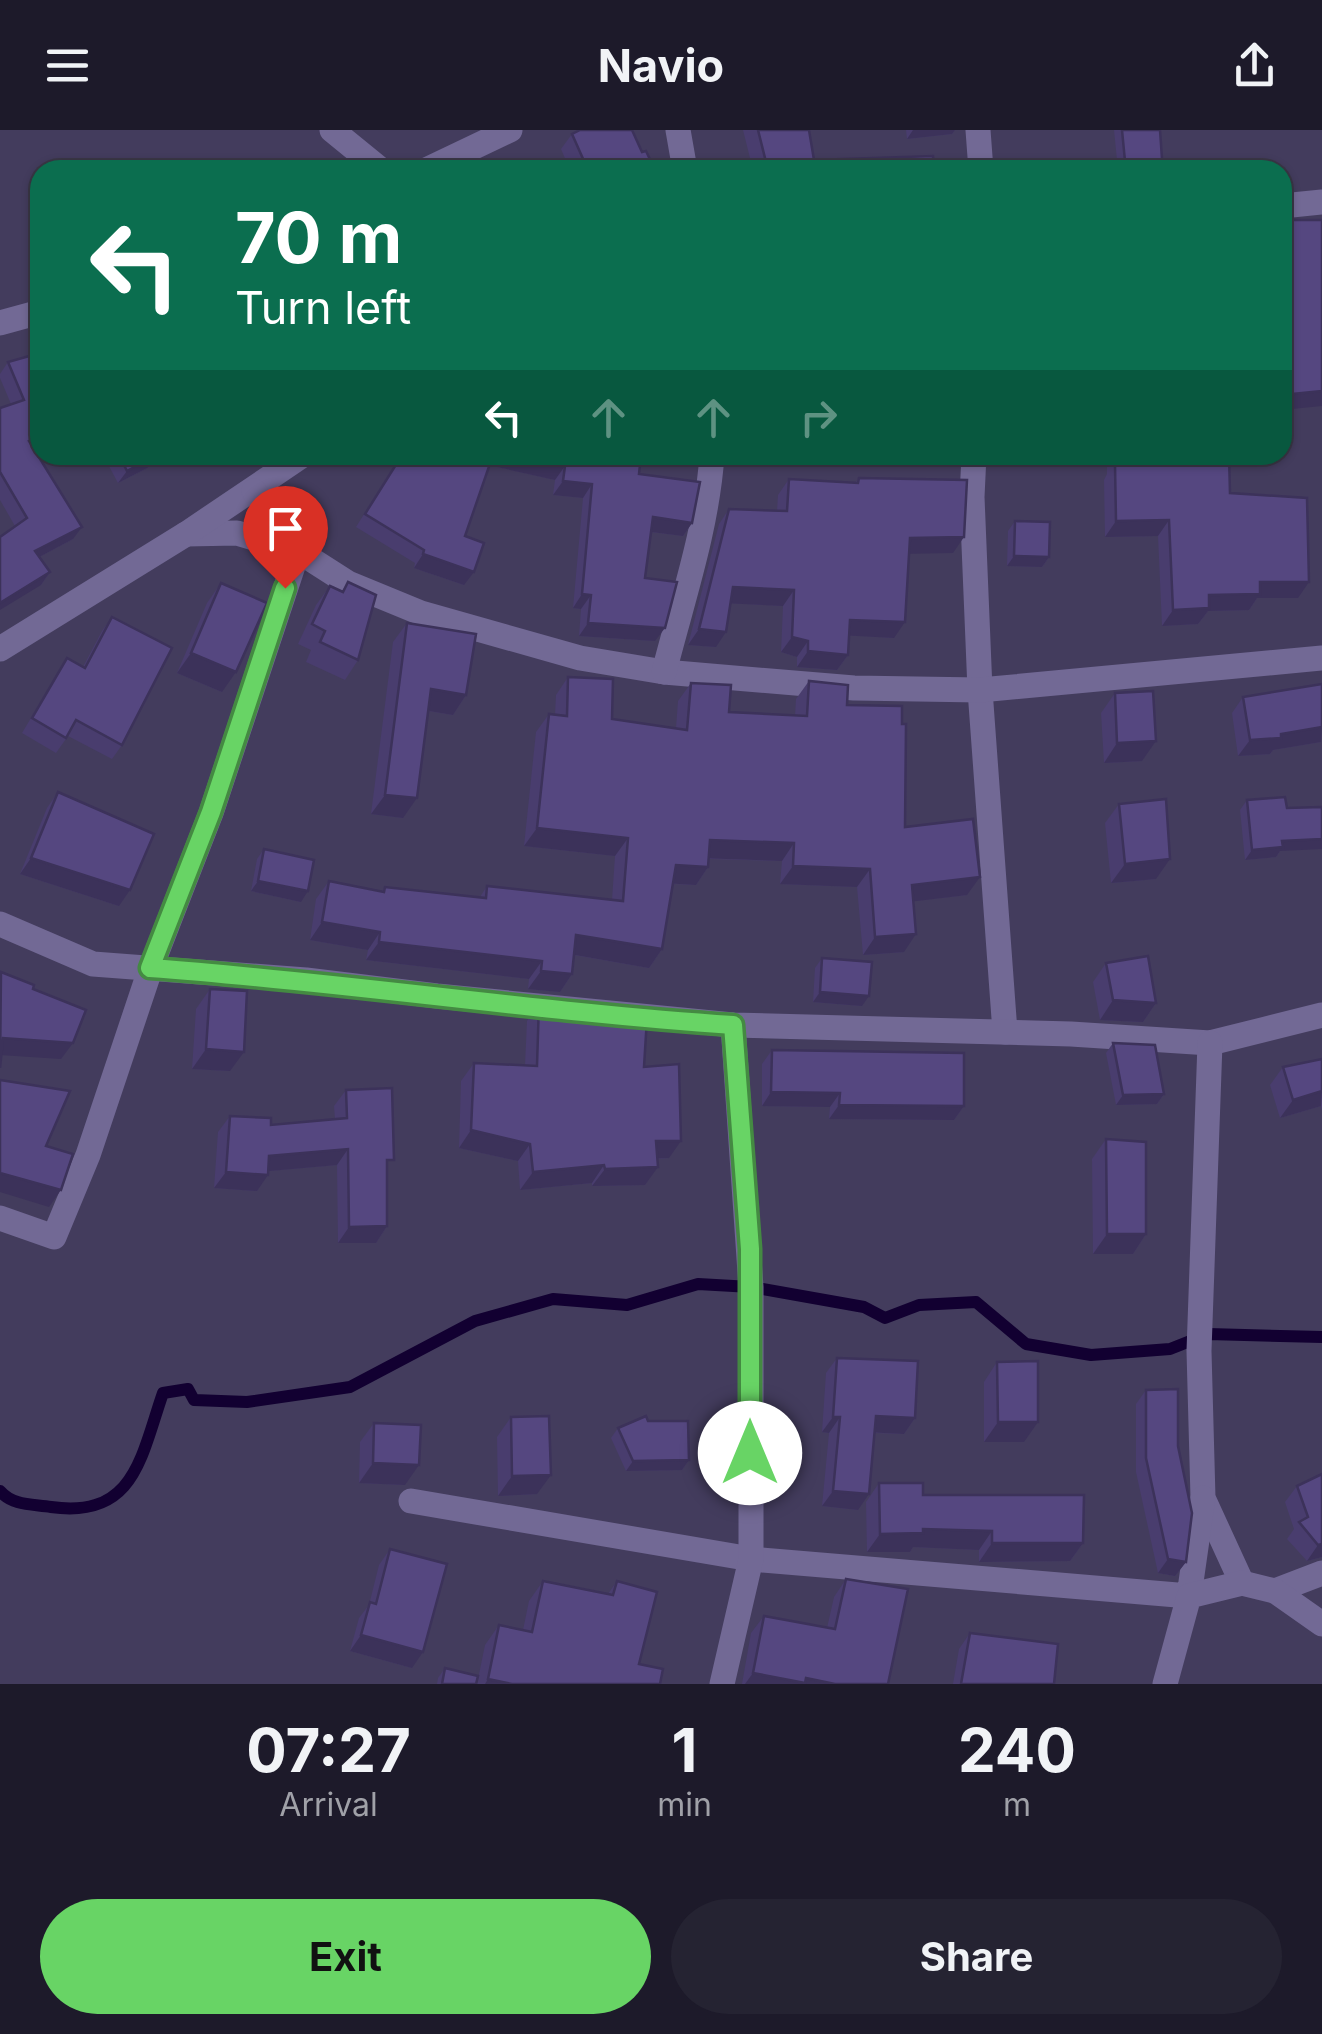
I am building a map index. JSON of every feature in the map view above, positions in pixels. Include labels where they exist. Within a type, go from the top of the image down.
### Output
[{"type":"street","points":[[332,130],[369,160]]},
{"type":"street","points":[[447,160],[510,130]]},
{"type":"street","points":[[678,130],[683,160]]},
{"type":"street","points":[[978,130],[980,160]]},
{"type":"street","points":[[1292,205],[1322,202]]},
{"type":"street","points":[[0,323],[30,315]]},
{"type":"street","points":[[0,650],[289,465]]},
{"type":"street","points":[[664,672],[700,532],[711,465]]},
{"type":"street","points":[[974,465],[980,690],[1005,1032]]},
{"type":"street","points":[[254,491],[298,551]]},
{"type":"street","points":[[186,534],[237,533],[298,551],[348,583],[421,613],[580,658],[664,672],[854,688],[980,690],[1322,658]]},
{"type":"street","points":[[0,1218],[54,1237],[88,1156],[150,968],[211,812],[298,551]]},
{"type":"street","points":[[0,924],[93,964],[306,980],[733,1025],[1005,1032],[1210,1043],[1322,1014]]},
{"type":"street","points":[[722,1684],[750,1559],[750,1249],[733,1025]]},
{"type":"street","points":[[1165,1684],[1189,1596],[1203,1498],[1199,1351],[1210,1043]]},
{"type":"street","points":[[1203,1498],[1242,1583]]},
{"type":"street","points":[[411,1500],[750,1559],[1189,1596],[1242,1583],[1275,1591],[1322,1624]]},
{"type":"street","points":[[1275,1591],[1322,1573]]},
{"type":"shaded area","points":[[0,130],[1322,130],[1322,1684],[0,1684]]},
{"type":"building","points":[[580,130],[632,130],[650,160],[584,160],[572,134]]},
{"type":"building","points":[[758,130],[809,130],[814,160],[766,160]]},
{"type":"building","points":[[1122,130],[1160,130],[1162,159],[1125,160]]},
{"type":"building","points":[[933,156],[933,160],[814,160]]},
{"type":"building","points":[[1292,220],[1322,220],[1322,391],[1292,394]]},
{"type":"building","points":[[30,356],[30,465],[44,465],[82,527],[35,551],[50,572],[0,603],[0,537],[27,518],[0,472],[0,408],[24,400],[8,362]]},
{"type":"building","points":[[396,465],[490,465],[465,536],[484,543],[474,572],[423,554],[424,550],[365,514]]},
{"type":"building","points":[[560,465],[640,465],[639,474],[700,482],[692,523],[653,517],[645,578],[677,582],[665,628],[588,623],[591,595],[582,594],[592,484],[563,481],[565,466]]},
{"type":"building","points":[[1115,465],[1229,465],[1230,493],[1307,498],[1309,582],[1260,582],[1260,594],[1209,595],[1209,608],[1173,610],[1169,520],[1116,521]]},
{"type":"building","points":[[859,478],[967,480],[964,537],[910,538],[905,622],[850,620],[848,655],[808,651],[808,641],[792,637],[794,590],[733,587],[726,632],[699,629],[729,509],[787,511],[789,479],[858,483]]},
{"type":"building","points":[[1015,521],[1050,522],[1049,557],[1014,556]]},
{"type":"building","points":[[348,582],[376,595],[358,660],[320,642],[325,631],[312,624],[330,586],[343,592]]},
{"type":"building","points":[[221,583],[267,603],[236,672],[191,653]]},
{"type":"building","points":[[112,617],[172,648],[122,745],[76,720],[66,738],[32,718],[67,658],[85,668]]},
{"type":"building","points":[[407,623],[476,634],[466,695],[431,689],[417,798],[385,795]]},
{"type":"building","points":[[568,677],[613,679],[612,719],[687,730],[691,683],[731,685],[729,712],[807,716],[809,681],[848,685],[847,705],[902,706],[902,724],[906,724],[905,827],[973,819],[980,877],[912,885],[916,934],[875,937],[870,869],[793,866],[794,843],[710,840],[708,867],[676,865],[662,949],[576,935],[572,974],[541,971],[542,961],[379,942],[380,932],[322,922],[329,881],[384,892],[385,887],[486,898],[487,886],[623,901],[628,838],[537,828],[549,714],[567,716]]},
{"type":"building","points":[[1322,684],[1322,727],[1281,734],[1281,738],[1250,740],[1243,697]]},
{"type":"building","points":[[1153,691],[1156,741],[1117,743],[1115,693]]},
{"type":"building","points":[[58,792],[154,834],[130,890],[31,858]]},
{"type":"building","points":[[1285,797],[1287,808],[1322,807],[1322,839],[1282,841],[1283,847],[1252,850],[1247,800]]},
{"type":"building","points":[[1166,799],[1170,859],[1125,864],[1119,804]]},
{"type":"building","points":[[264,849],[314,860],[308,891],[258,881]]},
{"type":"building","points":[[1148,956],[1156,1003],[1113,1000],[1106,963]]},
{"type":"building","points":[[822,958],[872,962],[869,996],[820,992]]},
{"type":"building","points":[[1,972],[86,1010],[73,1043],[3,1038],[0,1068]]},
{"type":"building","points":[[210,989],[247,991],[244,1052],[206,1049]]},
{"type":"building","points":[[539,1003],[569,1006],[573,1014],[647,1018],[644,1067],[679,1064],[681,1141],[656,1141],[658,1167],[605,1169],[604,1165],[533,1172],[530,1144],[471,1130],[474,1063],[537,1066]]},
{"type":"building","points":[[1113,1043],[1155,1045],[1164,1094],[1123,1095]]},
{"type":"building","points":[[772,1050],[964,1053],[964,1106],[839,1105],[840,1093],[771,1092]]},
{"type":"building","points":[[1322,1059],[1322,1091],[1293,1100],[1283,1067]]},
{"type":"building","points":[[0,1080],[70,1091],[46,1146],[73,1154],[61,1190],[0,1173]]},
{"type":"building","points":[[392,1088],[394,1160],[387,1160],[387,1226],[349,1227],[348,1149],[269,1156],[268,1175],[226,1172],[230,1116],[271,1118],[271,1125],[347,1118],[346,1090]]},
{"type":"building","points":[[1106,1139],[1146,1142],[1146,1234],[1107,1234]]},
{"type":"building","points":[[837,1358],[918,1361],[915,1418],[876,1416],[869,1494],[833,1491],[840,1417],[833,1417]]},
{"type":"building","points":[[1038,1361],[1038,1422],[998,1422],[997,1362]]},
{"type":"building","points":[[1178,1389],[1178,1446],[1192,1513],[1186,1562],[1168,1559],[1146,1458],[1146,1390]]},
{"type":"building","points":[[549,1416],[551,1475],[512,1476],[511,1417]]},
{"type":"building","points":[[646,1416],[648,1421],[688,1421],[689,1460],[633,1461],[618,1428]]},
{"type":"building","points":[[374,1423],[421,1425],[419,1465],[373,1463]]},
{"type":"building","points":[[1322,1474],[1322,1544],[1318,1545],[1299,1522],[1308,1517],[1297,1486]]},
{"type":"building","points":[[879,1483],[923,1483],[923,1495],[1084,1495],[1083,1543],[992,1543],[992,1531],[923,1529],[923,1533],[880,1534]]},
{"type":"building","points":[[390,1549],[447,1564],[423,1652],[361,1635],[370,1602],[376,1604]]},
{"type":"building","points":[[846,1579],[908,1589],[888,1684],[835,1684],[806,1678],[805,1683],[753,1673],[764,1616],[835,1629]]},
{"type":"building","points":[[543,1581],[613,1595],[617,1581],[657,1592],[639,1664],[663,1669],[660,1684],[512,1684],[488,1679],[499,1625],[532,1632]]},
{"type":"building","points":[[970,1633],[1058,1644],[1054,1684],[961,1684]]},
{"type":"building","points":[[445,1668],[478,1676],[476,1684],[442,1684]]},
{"type":"waterway","points":[[0,1491],[30,1505],[79,1508],[101,1503],[118,1493],[130,1478],[163,1393],[188,1389],[194,1400],[247,1402],[350,1387],[475,1321],[553,1299],[627,1305],[698,1284],[751,1287],[864,1307],[885,1318],[919,1305],[976,1302],[1026,1344],[1091,1355],[1170,1349],[1208,1334],[1322,1337]]},
{"type":"route","points":[[285,588],[211,812],[150,968],[306,980],[733,1025],[750,1249],[750,1453]]}]
